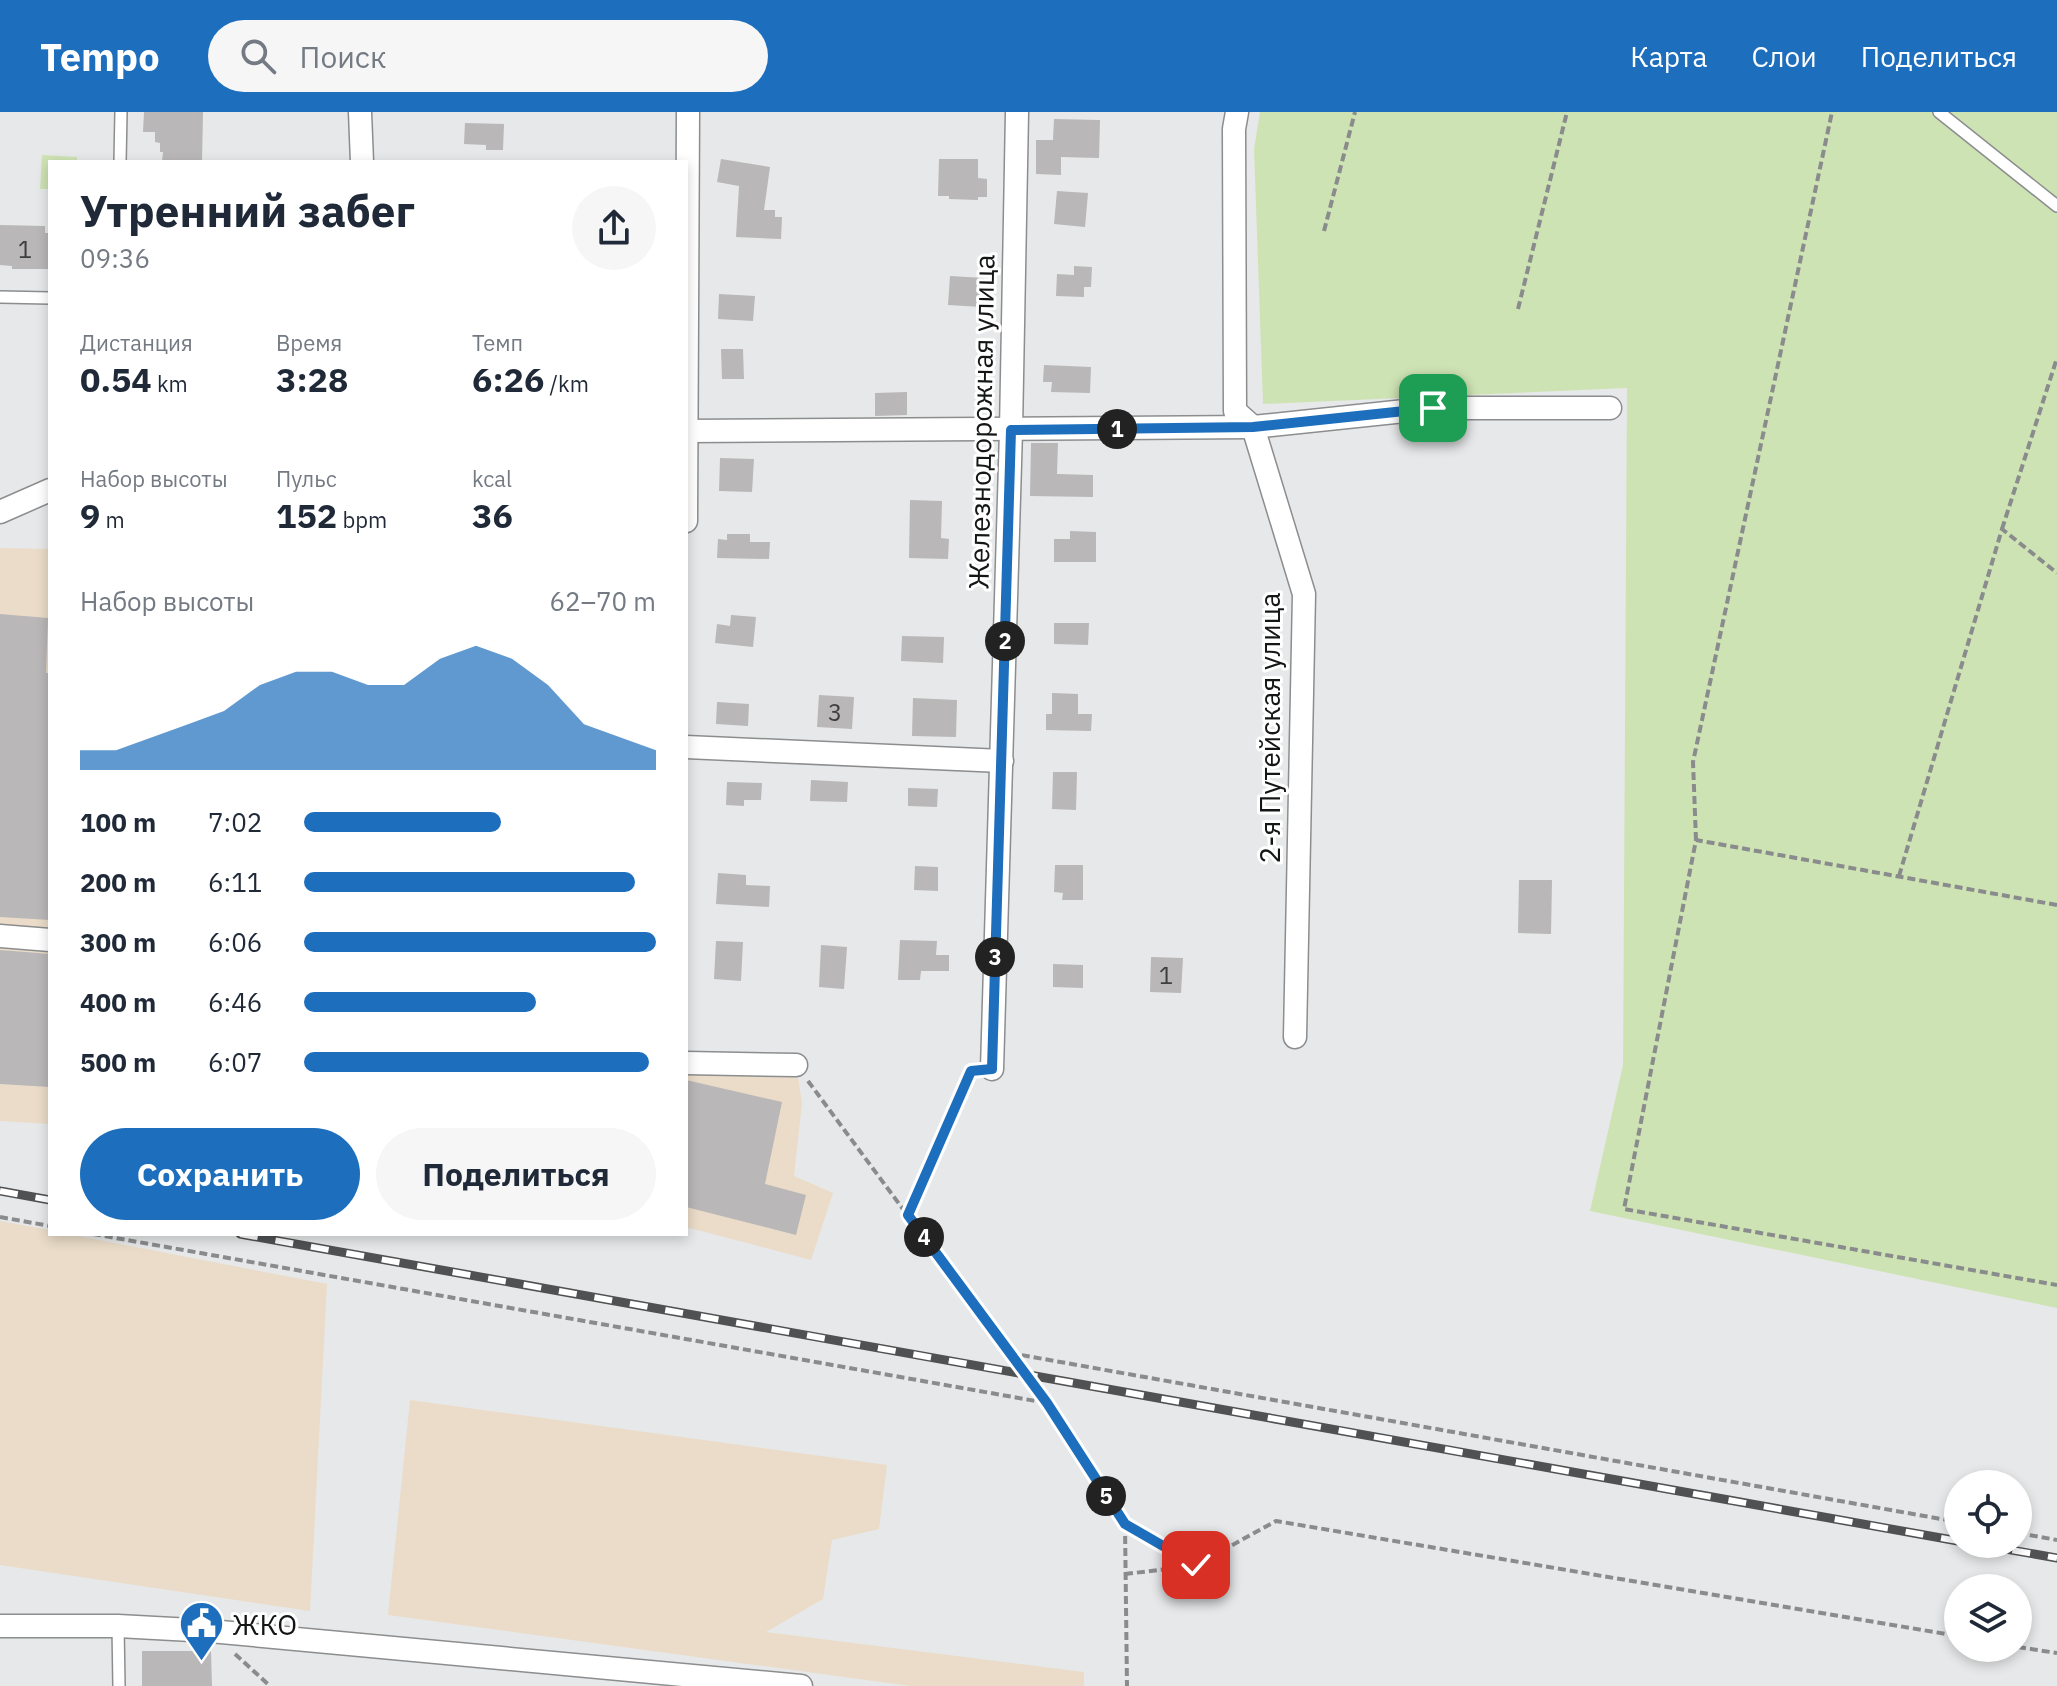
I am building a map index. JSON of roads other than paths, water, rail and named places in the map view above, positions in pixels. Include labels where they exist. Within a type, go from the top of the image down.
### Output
[{"type":"street","points":[[360,112],[362,160]]},
{"type":"street","points":[[688,112],[688,160]]},
{"type":"street","name":"Железнодорожная улица","points":[[992,1069],[1017,112]]},
{"type":"street","name":"2-я Путейская улица","points":[[1237,112],[1234,129],[1235,411],[1253,427],[1304,594],[1295,1037]]},
{"type":"street","points":[[688,431],[1253,427],[1433,408],[1610,408]]},
{"type":"street","points":[[0,512],[48,491]]},
{"type":"street","points":[[688,747],[1002,761]]},
{"type":"street","points":[[0,936],[48,940]]},
{"type":"street","points":[[688,1063],[796,1065]]},
{"type":"street","points":[[0,1626],[118,1626],[210,1631],[801,1686]]},
{"type":"lane","points":[[120,160],[121,112]]},
{"type":"lane","points":[[1939,112],[2057,206]]},
{"type":"lane","points":[[0,297],[48,298]]},
{"type":"lane","points":[[118,1626],[119,1686]]},
{"type":"railway","points":[[0,1191],[48,1200]]},
{"type":"railway","points":[[251,1236],[1944,1538]]},
{"type":"railway","points":[[2032,1554],[2057,1558]]},
{"type":"place","name":"ЖКО","points":[[201,1663]]}]
